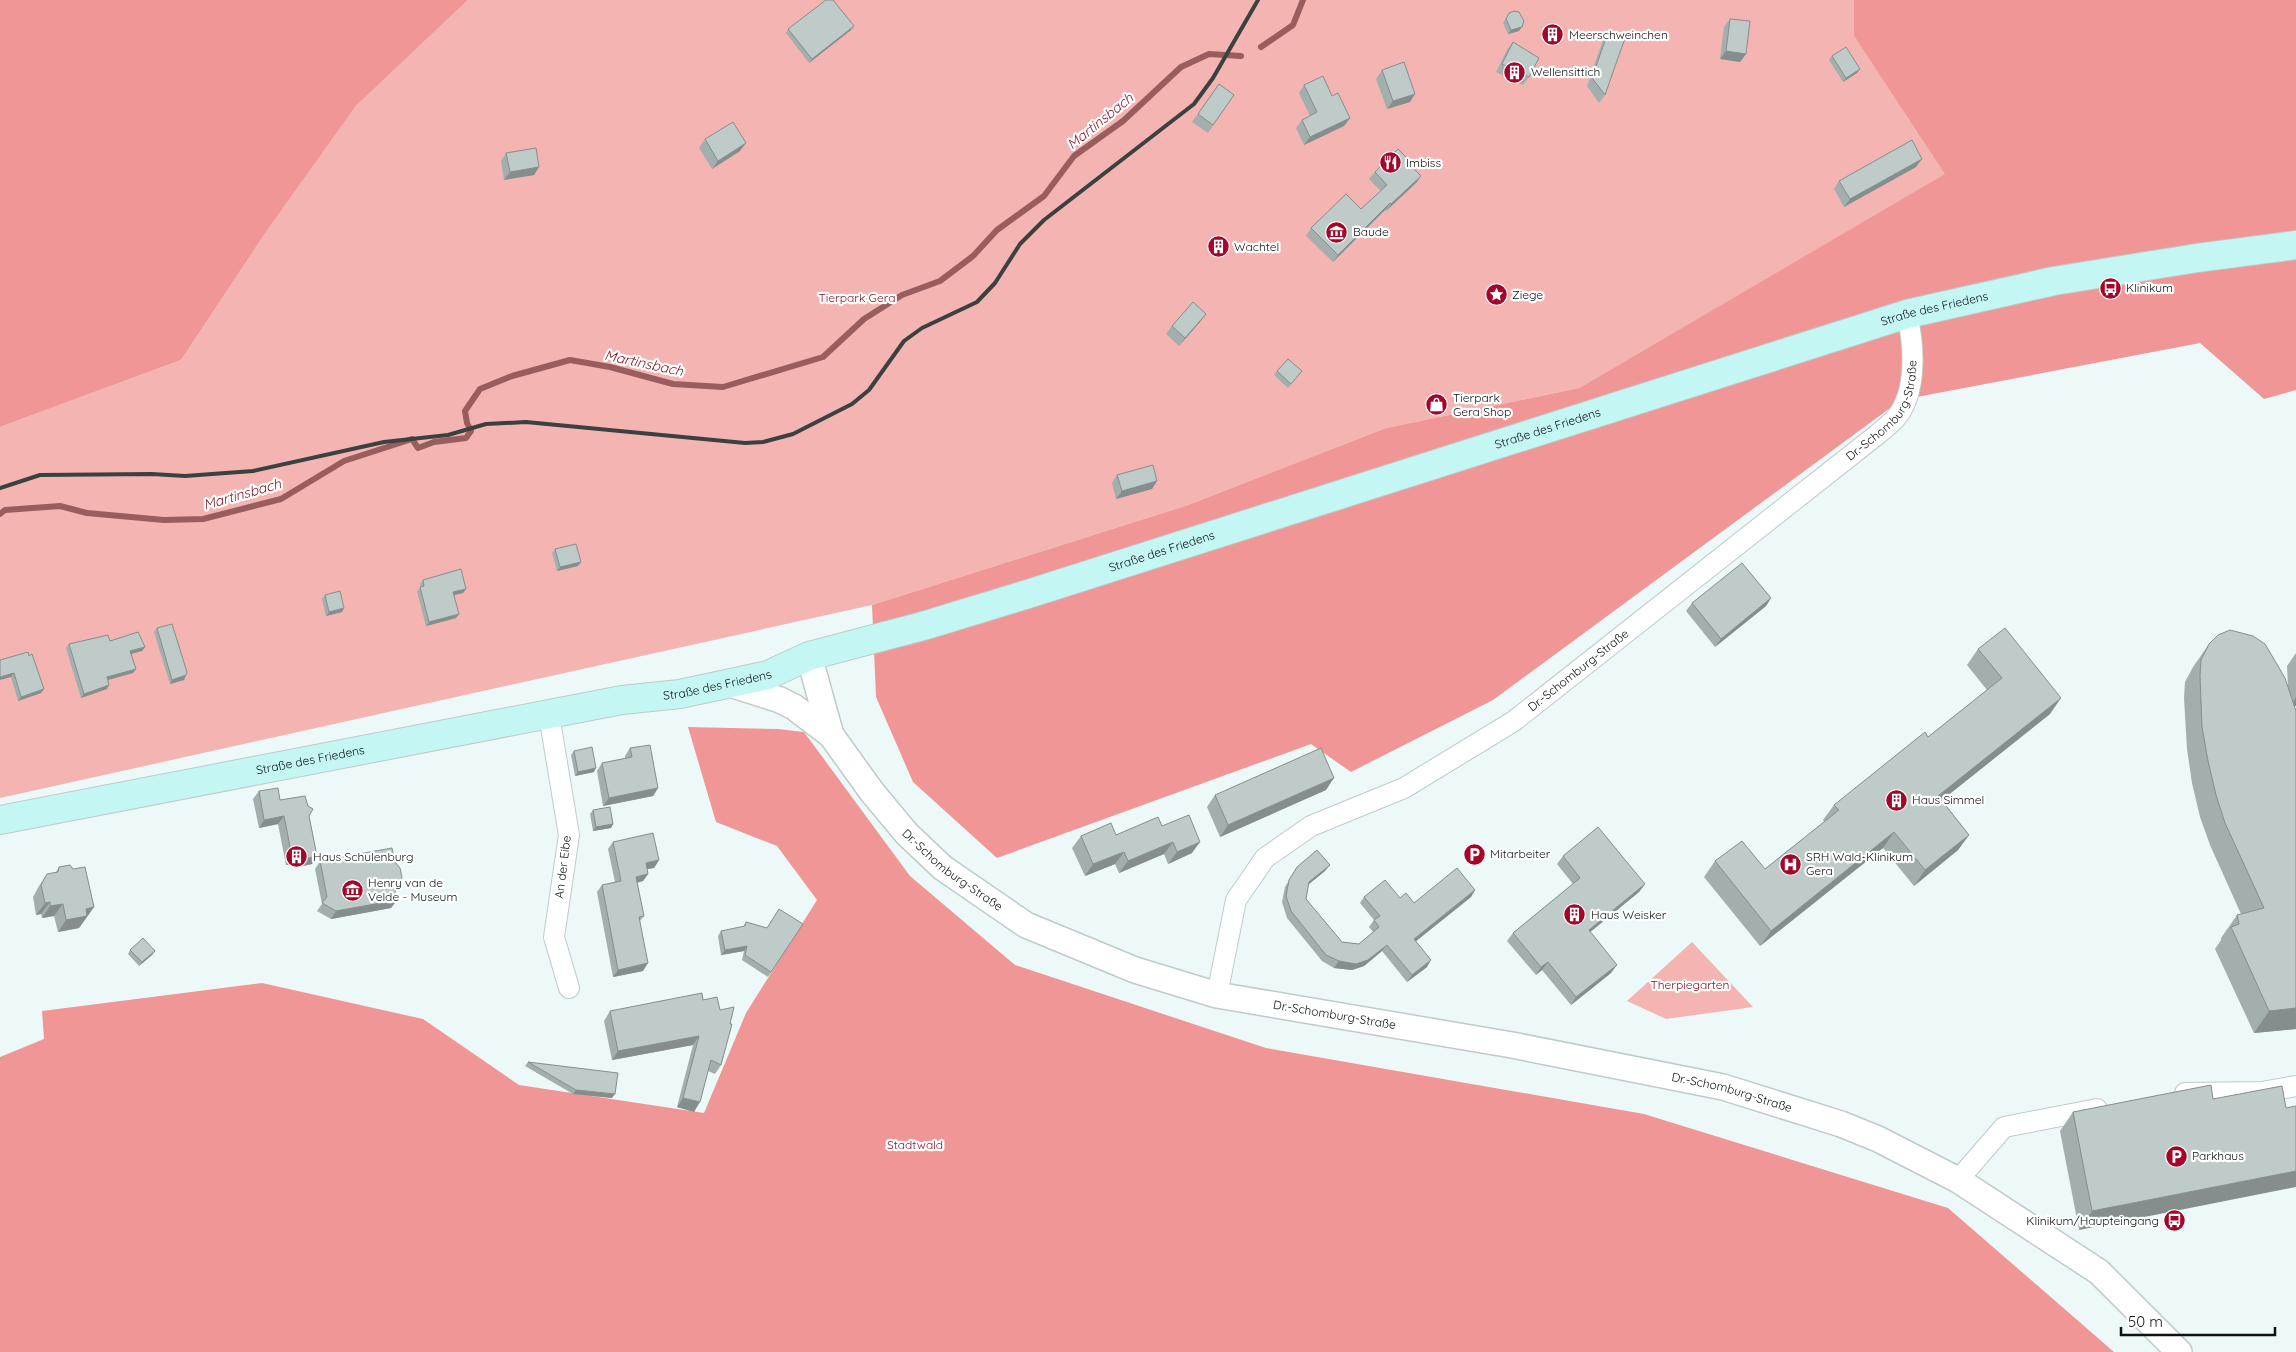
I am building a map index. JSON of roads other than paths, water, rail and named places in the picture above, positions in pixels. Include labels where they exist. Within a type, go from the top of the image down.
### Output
[{"type":"main road","name":"Straße des Friedens","points":[[0,820],[622,700],[680,694],[768,675],[809,656],[923,626],[1019,597],[1907,314],[2054,282],[2197,258],[2296,244]]},
{"type":"main road","name":"Straße des Friedens","points":[[622,700],[678,677],[763,658],[809,656]]},
{"type":"street","name":"Dr.-Schomburg-Straße","points":[[1217,995],[1236,900],[1265,858],[1310,826],[1404,788],[1514,721],[1897,418],[1910,389],[1913,340],[1907,314]]},
{"type":"street","name":"Dr.-Schomburg-Straße","points":[[809,656],[831,735],[872,792],[907,834],[943,868],[1026,925],[1135,970],[1217,995],[1512,1045],[1723,1087],[1878,1138],[1958,1180],[2099,1272],[2178,1352]]},
{"type":"street","points":[[730,684],[760,693],[794,707],[831,735]]},
{"type":"street","name":"An der Eibe","points":[[550,715],[569,835],[554,938],[569,988]]},
{"type":"street","points":[[2169,1096],[2188,1092],[2262,1092],[2296,1086]]},
{"type":"street","points":[[1958,1180],[2004,1126],[2120,1105]]},
{"type":"waterway","name":"Martinsbach","points":[[1261,47],[1293,25],[1303,0]]},
{"type":"waterway","name":"Martinsbach","points":[[0,514],[5,510],[60,506],[87,513],[164,520],[203,519],[281,499],[344,461],[412,439],[418,448],[434,442],[466,438],[471,431],[467,423],[465,411],[480,389],[512,376],[570,360],[610,367],[673,384],[723,387],[823,357],[864,319],[902,295],[940,281],[973,256],[997,230],[1044,196],[1074,156],[1123,121],[1181,67],[1209,54],[1241,56]]},
{"type":"railway","points":[[0,488],[40,475],[152,474],[185,476],[253,471],[384,442],[448,435],[486,424],[526,422],[745,443],[763,442],[793,434],[852,404],[869,390],[904,341],[922,328],[977,302],[995,283],[1020,244],[1044,220],[1194,104],[1213,78],[1258,0]]},
{"type":"place","name":"Meerschweinchen","points":[[1553,35]]},
{"type":"place","name":"Wellensittich","points":[[1515,72]]},
{"type":"place","name":"Imbiss","points":[[1390,163]]},
{"type":"place","name":"Baude","points":[[1337,232]]},
{"type":"place","name":"Wachtel","points":[[1218,247]]},
{"type":"place","name":"Klinikum","points":[[2110,288]]},
{"type":"place","name":"Ziege","points":[[1496,295]]},
{"type":"place","name":"Tierpark Gera Shop","points":[[1437,405]]},
{"type":"place","name":"Haus Simmel","points":[[1896,800]]},
{"type":"place","name":"Mitarbeiter","points":[[1474,854]]},
{"type":"place","name":"Haus Schulenburg","points":[[297,857]]},
{"type":"place","name":"SRH Wald-Klinikum Gera","points":[[1790,864]]},
{"type":"place","name":"Henry van de Velde - Museum","points":[[352,890]]},
{"type":"place","name":"Haus Weisker","points":[[1575,915]]},
{"type":"place","name":"Parkhaus","points":[[2176,1156]]},
{"type":"place","name":"Klinikum/Haupteingang","points":[[2175,1221]]},
{"type":"park label","name":"Tierpark Gera","points":[[857,298]]},
{"type":"park label","name":"Therpiegarten","points":[[1690,985]]},
{"type":"park label","name":"Stadtwald","points":[[915,1145]]}]
